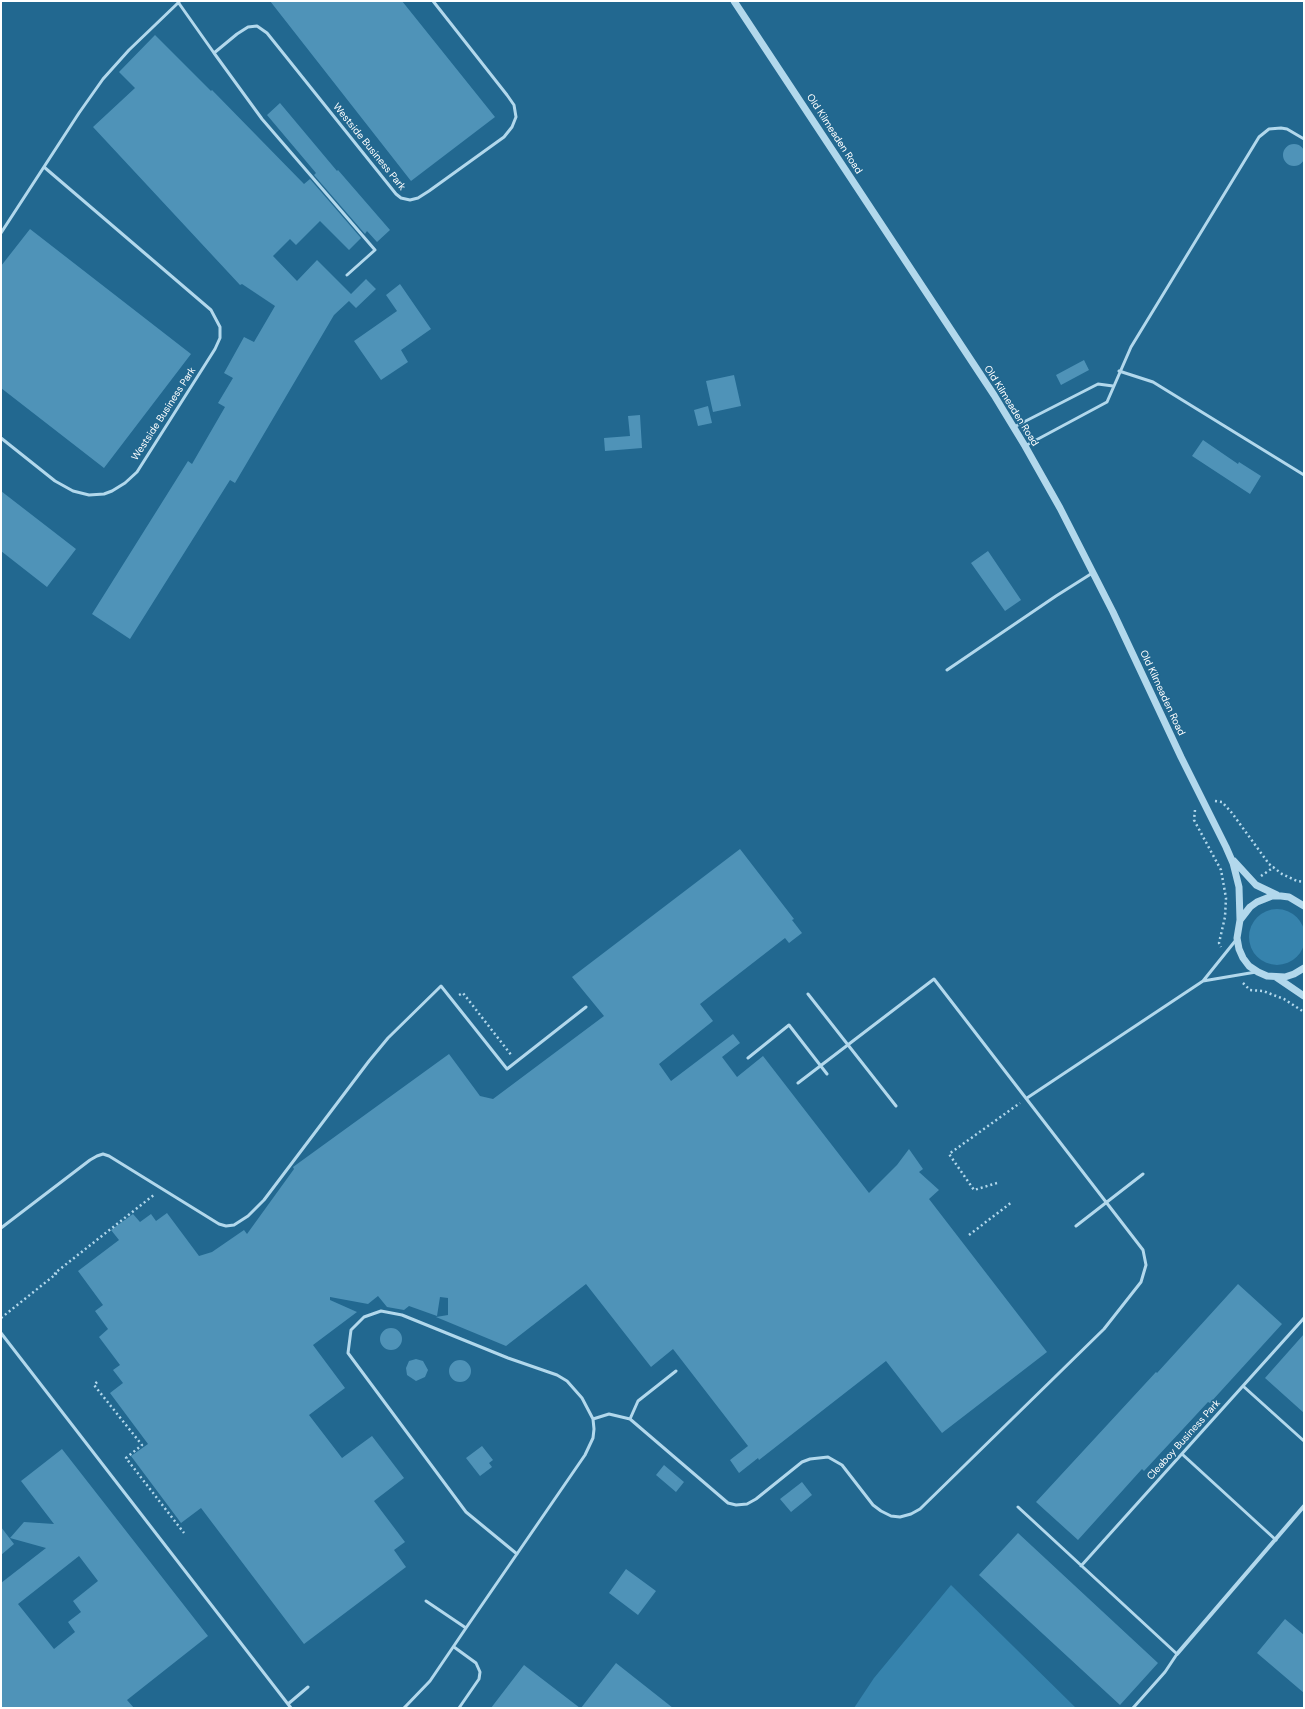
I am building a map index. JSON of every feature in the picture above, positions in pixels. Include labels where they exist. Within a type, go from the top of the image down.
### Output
[{"type":"street","name":"Old Kilmeaden Road","points":[[734,1],[1014,427],[1094,572],[1201,799],[1233,863],[1239,887],[1240,920],[1237,938]]},
{"type":"street","name":"Old Kilmeaden Road","points":[[1226,847],[1241,870],[1256,885],[1274,895],[1289,898]]},
{"type":"street","points":[[1240,920],[1244,913],[1257,902],[1272,896],[1281,896]]},
{"type":"street","points":[[1289,898],[1304,902]]},
{"type":"street","points":[[1289,898],[1304,906]]},
{"type":"street","points":[[1237,938],[1243,958],[1249,966],[1258,972],[1276,978],[1304,996]]},
{"type":"street","points":[[1276,978],[1294,974],[1304,968]]},
{"type":"street","points":[[1177,1654],[1304,1506]]},
{"type":"lane","name":"Westside Business Park","points":[[214,53],[248,27],[257,26],[262,28],[396,194],[403,199],[413,199],[429,191],[504,137],[512,127],[516,117],[514,105],[507,95],[433,1]]},
{"type":"lane","points":[[1,233],[79,113],[103,79],[129,50],[179,2],[262,119],[375,250],[347,275]]},
{"type":"lane","points":[[1025,446],[1107,402],[1130,347],[1259,137],[1269,129],[1280,128],[1287,129],[1304,139]]},
{"type":"lane","name":"Westside Business Park","points":[[1,438],[55,481],[73,491],[93,495],[112,491],[125,483],[137,472],[215,349],[220,338],[220,327],[208,308],[44,167]]},
{"type":"lane","points":[[1119,372],[1144,378],[1153,382],[1304,475]]},
{"type":"lane","points":[[1014,427],[1098,384],[1113,386]]},
{"type":"lane","points":[[947,670],[1094,572]]},
{"type":"lane","points":[[1027,1098],[1203,981],[1237,938]]},
{"type":"lane","points":[[1203,981],[1258,972]]},
{"type":"lane","points":[[592,1419],[609,1414],[630,1419],[728,1503],[736,1506],[747,1504],[756,1499],[802,1462],[810,1459],[828,1457],[842,1465],[873,1505],[881,1512],[891,1516],[900,1517],[911,1514],[920,1509],[1104,1329],[1141,1282],[1146,1265],[1143,1250],[934,979],[798,1083]]},
{"type":"lane","points":[[1,1228],[90,1160],[102,1154],[109,1156],[219,1224],[229,1226],[240,1222],[253,1212],[270,1194],[369,1061],[395,1032],[441,986],[507,1069],[586,1006]]},
{"type":"lane","points":[[808,994],[896,1106]]},
{"type":"lane","points":[[748,1058],[790,1025],[827,1074]]},
{"type":"lane","points":[[1076,1226],[1144,1174]]},
{"type":"lane","points":[[404,1708],[425,1686],[454,1646],[466,1628],[517,1554],[590,1447],[594,1429],[588,1409],[575,1388],[557,1375],[508,1358],[402,1314],[381,1312],[364,1317],[351,1330],[348,1353],[466,1512],[517,1554]]},
{"type":"lane","name":"Cleaboy Business Park","points":[[1081,1566],[1304,1318]]},
{"type":"lane","points":[[1,1333],[291,1708]]},
{"type":"lane","points":[[630,1419],[638,1401],[676,1371]]},
{"type":"lane","points":[[1243,1386],[1304,1441]]},
{"type":"lane","points":[[1182,1454],[1276,1540]]},
{"type":"lane","points":[[1018,1507],[1177,1654],[1165,1672],[1133,1708]]},
{"type":"lane","points":[[426,1601],[466,1628]]},
{"type":"lane","points":[[454,1646],[476,1663],[480,1672],[479,1679],[459,1708]]},
{"type":"lane","points":[[288,1704],[308,1687]]},
{"type":"path","points":[[1201,799],[1222,802],[1232,813],[1269,864],[1282,874],[1297,881],[1304,882]]},
{"type":"path","points":[[453,1001],[463,992],[517,1062]]},
{"type":"path","points":[[1284,1000],[1299,1007],[1304,1012]]},
{"type":"path","points":[[998,1183],[974,1190],[948,1154],[1027,1098]]},
{"type":"path","points":[[1,1318],[56,1274],[55,1273],[162,1189]]},
{"type":"path","points":[[969,1235],[1012,1202]]},
{"type":"path","points":[[97,1382],[94,1385],[142,1445],[126,1458],[184,1533]]},
{"type":"shaded area","points":[[1277,909],[1288,911],[1297,917],[1303,926],[1305,937],[1303,948],[1297,957],[1288,963],[1277,965],[1266,963],[1257,957],[1251,948],[1249,937],[1251,926],[1257,917],[1266,911]]},
{"type":"shaded area","points":[[951,1585],[1076,1708],[854,1708],[874,1678]]},
{"type":"building","points":[[270,1],[402,1],[495,117],[411,181]]},
{"type":"building","points":[[155,35],[211,91],[212,90],[304,184],[310,179],[361,238],[349,250],[320,221],[296,245],[290,239],[273,256],[297,281],[317,260],[351,294],[366,279],[376,289],[356,308],[349,301],[334,315],[235,483],[230,480],[130,639],[92,614],[188,461],[192,464],[225,407],[218,403],[233,378],[224,373],[244,337],[254,342],[275,306],[242,284],[240,285],[93,127],[135,88],[119,72]]},
{"type":"building","points":[[280,103],[337,171],[338,170],[390,230],[377,242],[367,231],[365,234],[314,175],[316,173],[267,115]]},
{"type":"building","points":[[1290,144],[1298,144],[1305,151],[1305,159],[1298,166],[1290,166],[1283,159],[1283,151]]},
{"type":"building","points":[[30,229],[191,354],[104,468],[1,388],[1,266]]},
{"type":"building","points":[[400,284],[431,329],[401,350],[408,362],[381,380],[354,341],[397,311],[386,295]]},
{"type":"building","points":[[1084,360],[1089,370],[1061,385],[1056,375]]},
{"type":"building","points":[[734,375],[741,406],[713,412],[706,381]]},
{"type":"building","points":[[708,406],[712,423],[698,426],[694,410]]},
{"type":"building","points":[[640,415],[642,448],[605,451],[604,438],[630,436],[628,416]]},
{"type":"building","points":[[1203,440],[1238,464],[1239,462],[1261,476],[1250,494],[1192,456]]},
{"type":"building","points":[[1,491],[76,549],[47,587],[1,551]]},
{"type":"building","points":[[988,551],[1021,600],[1005,611],[971,563]]},
{"type":"building","points":[[740,849],[794,919],[792,920],[802,933],[789,943],[785,938],[700,1004],[713,1021],[659,1064],[671,1081],[733,1034],[740,1043],[722,1057],[737,1077],[763,1056],[869,1193],[897,1165],[909,1149],[923,1169],[919,1172],[939,1190],[929,1199],[1047,1352],[942,1433],[886,1361],[759,1460],[758,1458],[739,1473],[730,1460],[748,1446],[673,1349],[651,1367],[586,1284],[506,1346],[436,1317],[448,1315],[448,1298],[440,1297],[437,1316],[409,1306],[404,1310],[387,1307],[378,1296],[368,1304],[330,1297],[330,1300],[357,1312],[313,1345],[345,1388],[309,1415],[342,1458],[372,1436],[404,1478],[374,1501],[405,1542],[394,1550],[406,1567],[304,1644],[201,1508],[181,1523],[131,1456],[148,1444],[110,1393],[123,1383],[113,1370],[120,1365],[99,1337],[108,1329],[95,1311],[103,1305],[78,1271],[119,1240],[111,1230],[133,1214],[140,1222],[151,1214],[156,1221],[167,1213],[199,1256],[212,1252],[244,1230],[247,1234],[294,1169],[293,1167],[449,1054],[480,1096],[493,1099],[604,1016],[572,977]]},
{"type":"building","points":[[1238,1284],[1282,1324],[1210,1403],[1208,1402],[1144,1471],[1142,1469],[1078,1540],[1036,1502]]},
{"type":"building","points":[[391,1328],[399,1331],[402,1339],[399,1347],[391,1350],[383,1347],[380,1339],[383,1331]]},
{"type":"building","points":[[1304,1334],[1304,1413],[1265,1378]]},
{"type":"building","points":[[416,1359],[423,1361],[428,1370],[425,1377],[416,1381],[407,1375],[406,1368],[409,1361]]},
{"type":"building","points":[[460,1360],[468,1363],[471,1371],[468,1379],[460,1382],[452,1379],[449,1371],[452,1363]]},
{"type":"building","points":[[482,1446],[493,1460],[489,1463],[492,1467],[480,1476],[466,1458]]},
{"type":"building","points":[[62,1449],[208,1636],[127,1700],[134,1708],[1,1708],[1,1583],[46,1548],[10,1538],[24,1522],[54,1524],[21,1481]],"holes":[[[79,1556],[98,1581],[73,1601],[81,1612],[68,1622],[75,1632],[54,1649],[18,1604]]]},
{"type":"building","points":[[664,1465],[684,1482],[676,1492],[656,1475]]},
{"type":"building","points":[[802,1482],[812,1495],[791,1512],[780,1499]]},
{"type":"building","points":[[1,1527],[14,1544],[1,1555]]},
{"type":"building","points":[[1018,1533],[1158,1663],[1120,1705],[979,1575]]},
{"type":"building","points":[[626,1569],[656,1591],[638,1615],[609,1593]]},
{"type":"building","points":[[1285,1619],[1304,1635],[1304,1693],[1257,1653]]},
{"type":"building","points":[[616,1663],[673,1708],[581,1708]]},
{"type":"building","points":[[524,1665],[580,1708],[491,1708]]}]
